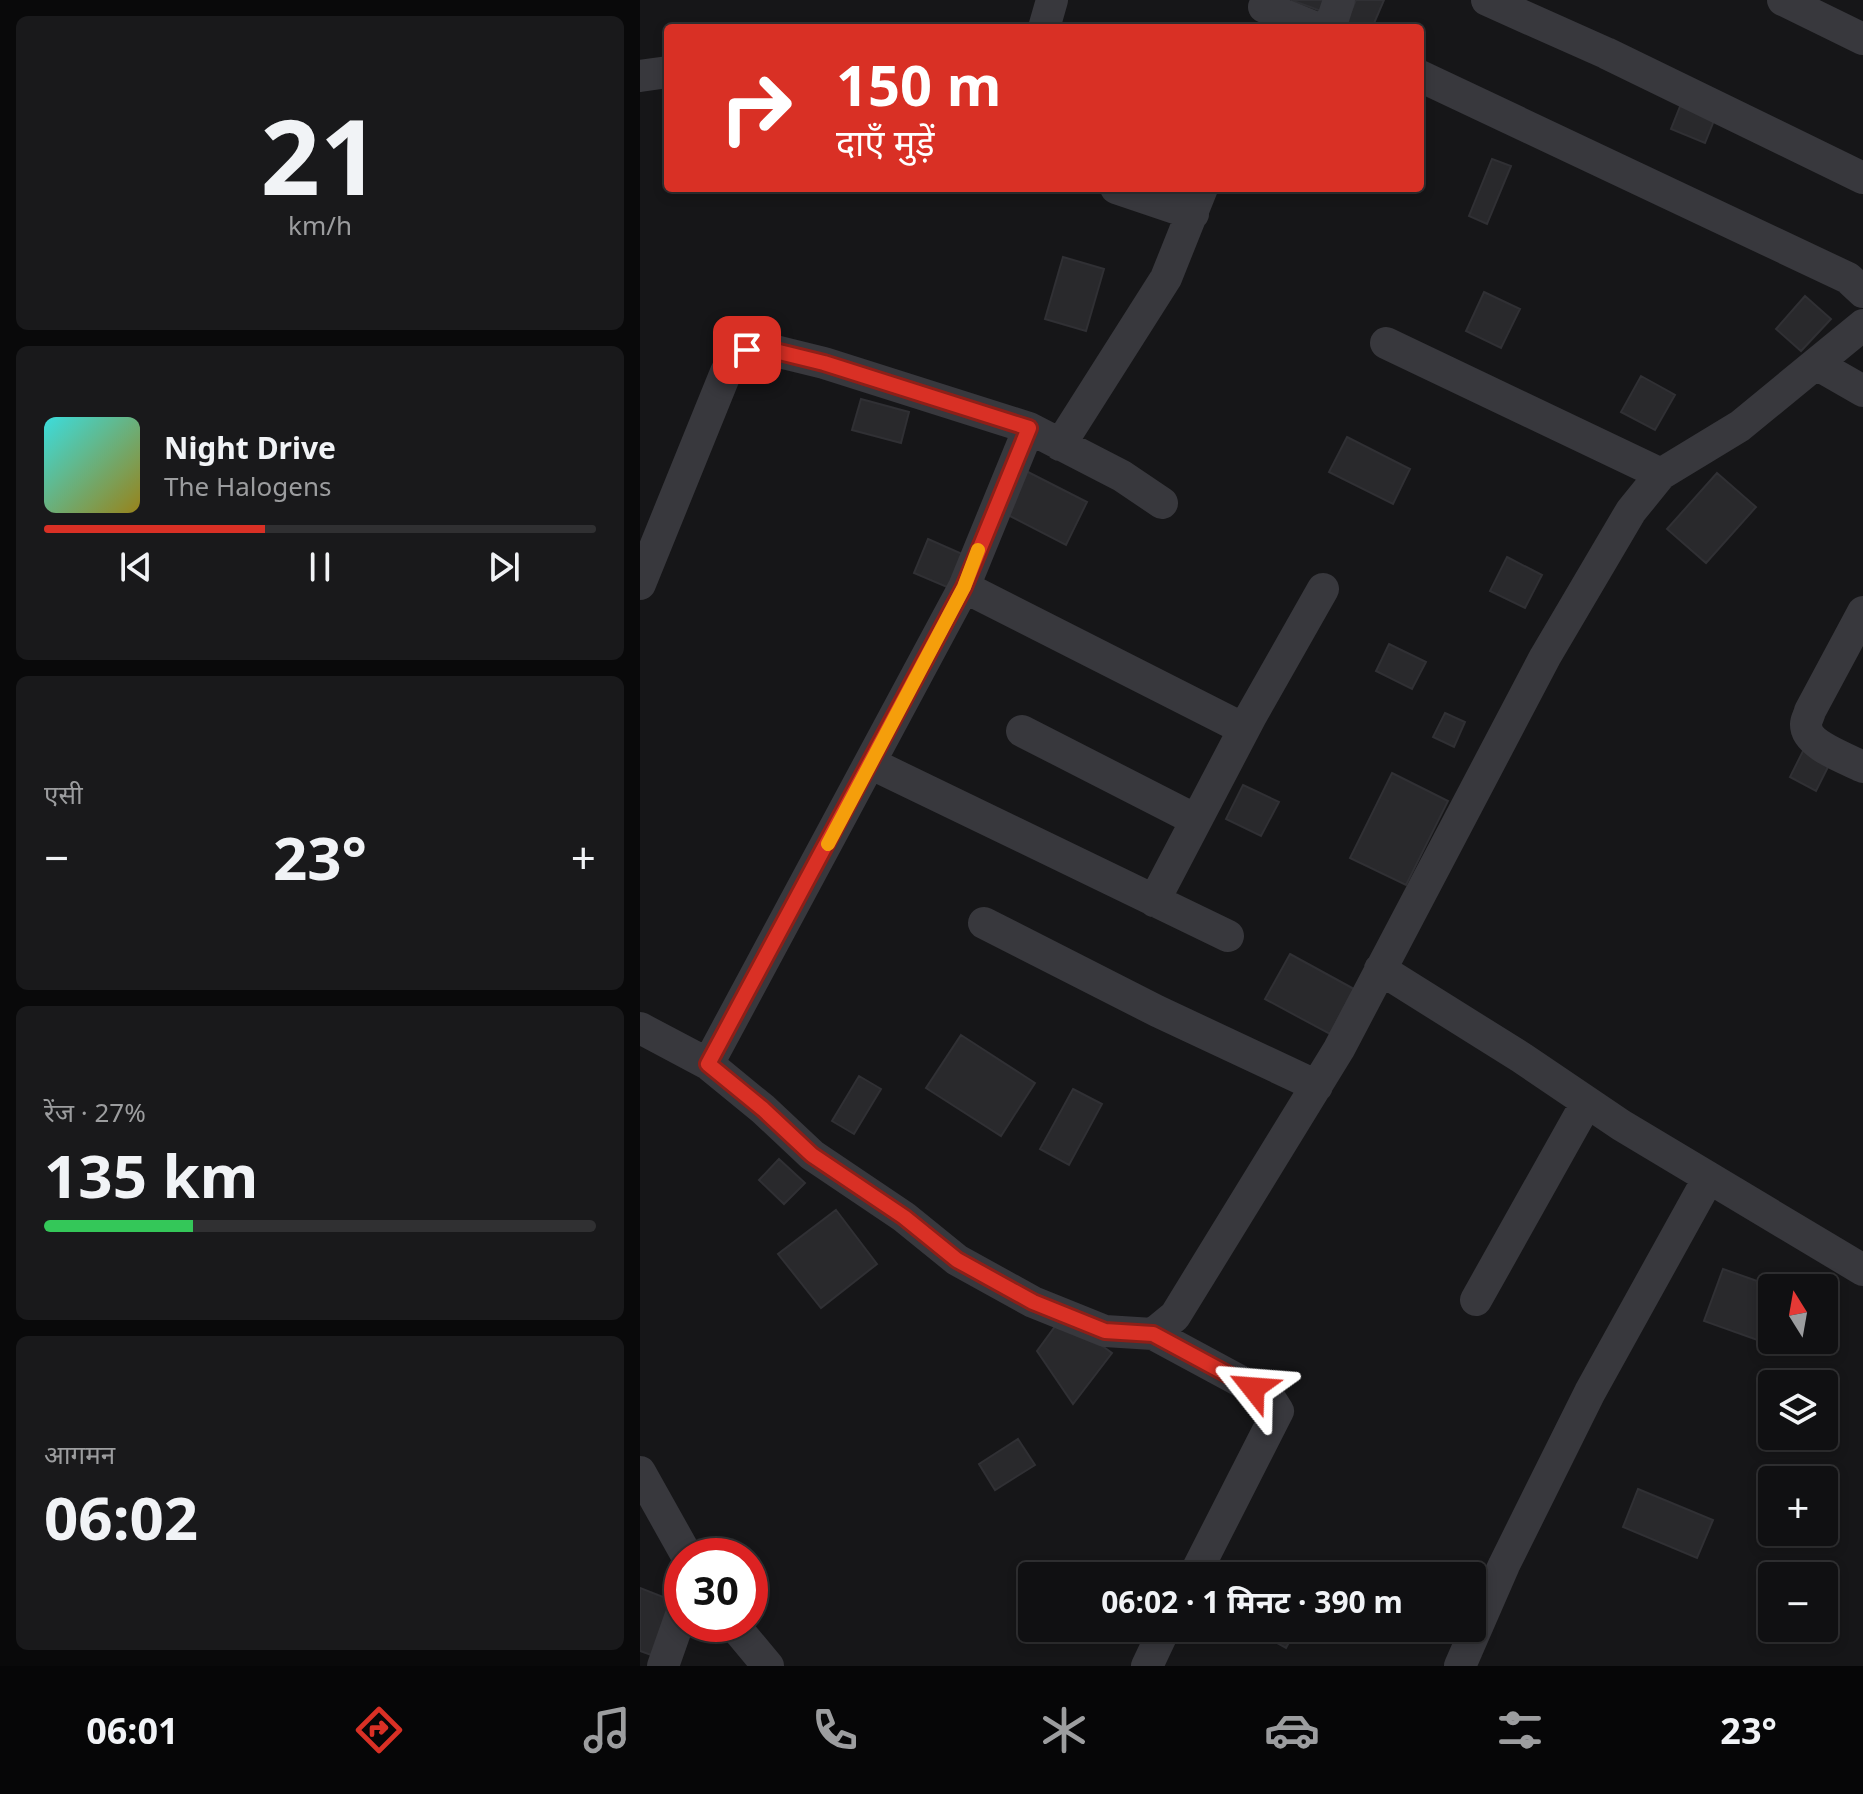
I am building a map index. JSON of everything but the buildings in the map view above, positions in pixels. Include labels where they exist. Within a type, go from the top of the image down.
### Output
[{"type":"street","points":[[1045,24],[1052,0]]},
{"type":"street","points":[[1331,24],[1339,0]]},
{"type":"street","points":[[1487,0],[1606,53],[1863,178]]},
{"type":"street","points":[[1783,0],[1863,39]]},
{"type":"street","points":[[1262,12],[1303,24]]},
{"type":"street","points":[[640,76],[664,73]]},
{"type":"street","points":[[1424,78],[1848,278],[1863,292]]},
{"type":"street","points":[[1060,445],[1166,278],[1197,201],[1141,192]]},
{"type":"street","points":[[1153,1334],[1175,1316],[1339,1049],[1545,657],[1631,511],[1661,474],[1740,426],[1863,325]]},
{"type":"street","points":[[1386,343],[1661,474]]},
{"type":"street","points":[[640,584],[726,372],[733,359],[747,350],[763,348],[824,363],[1029,428],[1122,476],[1162,503]]},
{"type":"street","points":[[1816,364],[1863,391]]},
{"type":"street","points":[[708,1064],[964,587],[1029,428]]},
{"type":"street","points":[[964,587],[1244,729]]},
{"type":"street","points":[[1154,901],[1244,729],[1323,589]]},
{"type":"street","points":[[1863,612],[1806,724],[1810,738],[1863,767]]},
{"type":"street","points":[[1022,731],[1196,820]]},
{"type":"street","points":[[870,763],[1228,936]]},
{"type":"street","points":[[984,923],[1157,1011],[1317,1086]]},
{"type":"street","points":[[1380,969],[1708,1179],[1863,1270]]},
{"type":"street","points":[[640,1028],[708,1064],[812,1155],[904,1217],[957,1260],[1033,1302],[1105,1331],[1153,1334],[1271,1400],[1278,1411],[1201,1562]]},
{"type":"street","points":[[1476,1300],[1587,1102]]},
{"type":"street","points":[[1460,1666],[1504,1565],[1590,1392],[1708,1179]]},
{"type":"street","points":[[643,1491],[675,1538]]},
{"type":"street","points":[[663,1666],[671,1642]]},
{"type":"street","points":[[748,1642],[768,1666]]},
{"type":"street","points":[[1147,1666],[1158,1642]]},
{"type":"slow traffic","points":[[828,844],[964,587],[978,550]]},
{"type":"route","points":[[747,350],[763,348],[824,363],[1029,428],[964,587],[708,1064],[812,1155],[904,1217],[957,1260],[1033,1302],[1105,1331],[1153,1334],[1253,1388]]}]
